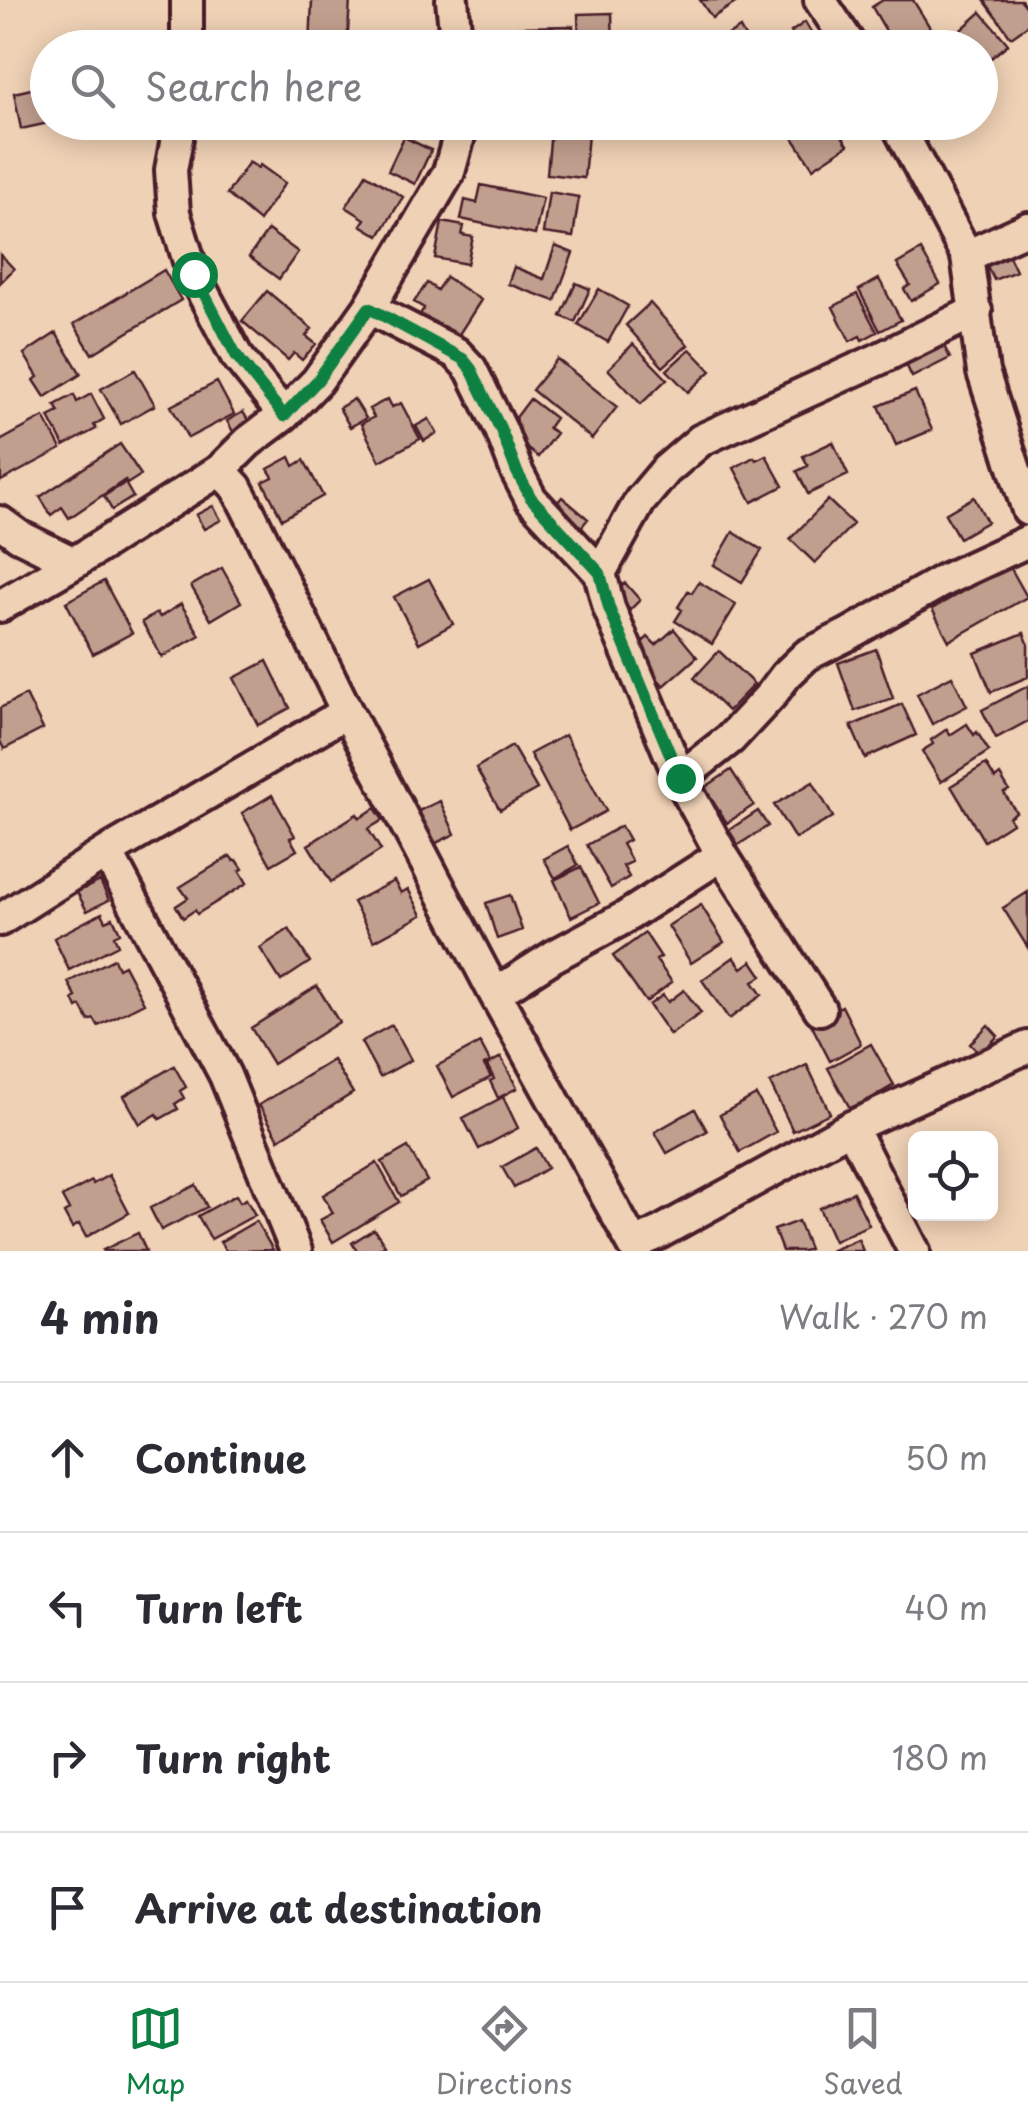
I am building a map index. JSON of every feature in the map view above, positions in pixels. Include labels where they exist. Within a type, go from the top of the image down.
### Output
[{"type":"street","points":[[187,0],[187,30]]},
{"type":"street","points":[[452,0],[455,30]]},
{"type":"street","points":[[820,0],[840,30]]},
{"type":"street","points":[[177,140],[172,170],[174,212],[194,274],[236,355],[284,416]]},
{"type":"street","points":[[0,606],[220,470],[248,442],[284,416],[317,381],[369,308],[450,172],[458,140]]},
{"type":"street","points":[[906,140],[967,256],[983,372],[1027,506]]},
{"type":"street","points":[[967,256],[1028,228]]},
{"type":"street","points":[[369,308],[463,359],[471,369],[531,498],[600,573],[614,621],[680,778],[722,855],[820,1009]]},
{"type":"street","points":[[600,573],[640,502],[666,470],[701,440],[976,311]]},
{"type":"street","points":[[220,470],[236,486],[347,712],[636,1247],[851,1127],[1028,1047]]},
{"type":"street","points":[[0,522],[19,536],[74,562]]},
{"type":"street","points":[[680,778],[730,739],[807,655],[944,580],[1028,542]]},
{"type":"street","points":[[0,920],[107,852],[347,712]]},
{"type":"street","points":[[107,852],[225,1075],[296,1251]]},
{"type":"street","points":[[496,994],[722,855]]},
{"type":"street","points":[[851,1127],[914,1251]]},
{"type":"building","points":[[312,0],[350,0],[348,30],[311,30]]},
{"type":"building","points":[[700,0],[740,0],[712,18]]},
{"type":"building","points":[[883,0],[913,0],[931,29],[885,30],[872,7]]},
{"type":"building","points":[[984,0],[1021,0],[1028,9],[1028,25],[1011,37]]},
{"type":"building","points":[[981,12],[996,30],[961,30]]},
{"type":"building","points":[[612,13],[612,30],[578,30],[578,14]]},
{"type":"building","points":[[805,22],[810,30],[794,30]]},
{"type":"building","points":[[573,26],[573,30],[517,30],[517,27]]},
{"type":"building","points":[[998,32],[1008,44],[998,52]]},
{"type":"building","points":[[30,89],[30,127],[21,129],[14,93]]},
{"type":"building","points":[[403,140],[431,150],[415,184],[388,171]]},
{"type":"building","points":[[550,140],[587,140],[584,178],[547,174]]},
{"type":"building","points":[[795,140],[845,140],[848,145],[813,168]]},
{"type":"building","points":[[249,162],[285,183],[259,221],[227,194]]},
{"type":"building","points":[[366,174],[403,197],[379,236],[361,225],[365,219],[346,207]]},
{"type":"building","points":[[481,185],[543,198],[535,235],[461,219],[465,200],[477,203]]},
{"type":"building","points":[[549,192],[579,197],[573,237],[543,233]]},
{"type":"building","points":[[442,222],[464,226],[462,235],[473,237],[467,264],[435,258]]},
{"type":"building","points":[[268,230],[298,252],[279,279],[249,257]]},
{"type":"building","points":[[555,246],[573,253],[555,301],[508,284],[514,267],[544,279]]},
{"type":"building","points":[[921,250],[940,284],[911,301],[904,289],[910,285],[897,264]]},
{"type":"building","points":[[0,254],[14,269],[0,283]]},
{"type":"building","points":[[1008,254],[1016,271],[994,280],[986,264]]},
{"type":"building","points":[[164,270],[181,300],[92,354],[74,324]]},
{"type":"building","points":[[446,277],[481,300],[454,342],[418,318],[424,308],[414,302],[427,283],[437,290]]},
{"type":"building","points":[[879,279],[901,320],[880,331],[859,290]]},
{"type":"building","points":[[576,283],[590,289],[575,322],[561,316]]},
{"type":"building","points":[[599,289],[628,306],[608,342],[578,325]]},
{"type":"building","points":[[267,291],[312,329],[306,336],[316,344],[302,360],[294,353],[288,360],[242,321]]},
{"type":"building","points":[[857,294],[877,332],[850,341],[833,307]]},
{"type":"building","points":[[650,303],[688,345],[663,367],[626,325]]},
{"type":"building","points":[[56,333],[81,374],[45,397],[24,354]]},
{"type":"building","points":[[942,342],[950,358],[912,377],[904,360]]},
{"type":"building","points":[[633,344],[667,379],[641,404],[608,369]]},
{"type":"building","points":[[690,349],[711,371],[688,392],[667,370]]},
{"type":"building","points":[[557,359],[617,407],[592,439],[532,390]]},
{"type":"building","points":[[135,370],[155,405],[121,424],[101,389]]},
{"type":"building","points":[[217,382],[234,414],[188,438],[171,406]]},
{"type":"building","points":[[915,391],[932,430],[896,445],[879,406]]},
{"type":"building","points":[[91,394],[104,419],[94,425],[96,429],[64,446],[49,417],[59,412],[55,405],[74,395],[77,402]]},
{"type":"building","points":[[354,399],[366,418],[350,427],[339,408]]},
{"type":"building","points":[[388,399],[392,407],[401,403],[420,439],[380,461],[361,424],[374,417],[369,409]]},
{"type":"building","points":[[530,399],[555,418],[548,428],[556,433],[538,457],[505,432]]},
{"type":"building","points":[[243,412],[251,425],[235,435],[227,421]]},
{"type":"building","points":[[44,417],[61,449],[1,481],[0,441]]},
{"type":"building","points":[[429,419],[437,433],[424,441],[416,426]]},
{"type":"building","points":[[833,442],[848,475],[808,494],[797,471],[808,466],[803,456]]},
{"type":"building","points":[[120,444],[141,475],[127,484],[125,480],[69,518],[62,507],[51,515],[40,497]]},
{"type":"building","points":[[766,455],[783,486],[752,502],[734,468]]},
{"type":"building","points":[[290,457],[294,466],[304,460],[323,496],[282,519],[263,482],[273,477],[268,469]]},
{"type":"building","points":[[125,483],[133,497],[112,510],[104,496]]},
{"type":"building","points":[[562,497],[588,519],[577,532],[551,510]]},
{"type":"building","points":[[974,497],[987,522],[959,538],[945,514]]},
{"type":"building","points":[[828,500],[853,524],[815,563],[790,539]]},
{"type":"building","points":[[213,506],[221,520],[204,529],[196,515]]},
{"type":"building","points":[[733,532],[762,550],[742,582],[714,565]]},
{"type":"building","points":[[1009,565],[1027,597],[949,641],[932,609]]},
{"type":"building","points":[[222,568],[241,602],[211,620],[191,586]]},
{"type":"building","points":[[429,579],[453,624],[419,643],[394,597]]},
{"type":"building","points":[[104,581],[132,633],[93,654],[66,602]]},
{"type":"building","points":[[699,582],[736,605],[712,644],[675,621],[682,610],[678,607]]},
{"type":"building","points":[[625,583],[640,600],[630,610],[614,593]]},
{"type":"building","points":[[181,604],[200,635],[162,657],[142,622],[157,613],[160,617]]},
{"type":"building","points":[[674,629],[697,657],[664,686],[633,651],[648,637],[656,645]]},
{"type":"building","points":[[1024,633],[1028,643],[1028,677],[991,692],[975,653]]},
{"type":"building","points":[[876,649],[893,698],[855,711],[838,663]]},
{"type":"building","points":[[719,651],[754,684],[728,711],[694,678]]},
{"type":"building","points":[[267,661],[290,708],[258,725],[234,678]]},
{"type":"building","points":[[952,676],[967,706],[932,724],[917,694]]},
{"type":"building","points":[[1028,686],[1028,721],[996,738],[982,710]]},
{"type":"building","points":[[26,695],[43,729],[4,749],[0,741],[0,708]]},
{"type":"building","points":[[902,704],[916,735],[865,758],[851,726]]},
{"type":"building","points":[[967,724],[989,751],[941,782],[922,751],[947,729],[950,735]]},
{"type":"building","points":[[565,735],[606,811],[570,830],[530,754]]},
{"type":"building","points":[[512,746],[537,789],[500,810],[476,768]]},
{"type":"building","points":[[986,764],[995,779],[1000,775],[1009,790],[1004,793],[1016,812],[1009,817],[1012,823],[984,841],[951,786]]},
{"type":"building","points":[[731,770],[754,805],[727,823],[704,788]]},
{"type":"building","points":[[813,782],[833,817],[795,839],[774,805]]},
{"type":"building","points":[[272,795],[295,836],[290,838],[297,850],[271,865],[242,813]]},
{"type":"building","points":[[440,801],[455,834],[432,845],[416,812]]},
{"type":"building","points":[[375,808],[383,820],[368,829],[381,850],[331,882],[308,845],[357,814],[360,818]]},
{"type":"building","points":[[758,811],[768,826],[738,845],[729,830]]},
{"type":"building","points":[[621,826],[629,840],[622,844],[632,862],[623,866],[629,877],[611,888],[587,845]]},
{"type":"building","points":[[568,846],[578,865],[555,878],[544,859]]},
{"type":"building","points":[[230,856],[243,869],[240,871],[247,883],[197,914],[195,910],[183,918],[176,906],[188,898],[180,887]]},
{"type":"building","points":[[581,867],[599,903],[571,917],[554,880]]},
{"type":"building","points":[[100,881],[109,900],[87,911],[77,892]]},
{"type":"building","points":[[394,881],[401,893],[408,889],[422,915],[374,941],[353,902]]},
{"type":"building","points":[[1028,892],[1028,948],[1003,908]]},
{"type":"building","points":[[510,895],[522,930],[497,939],[486,903]]},
{"type":"building","points":[[701,905],[724,942],[691,963],[668,926]]},
{"type":"building","points":[[102,913],[106,921],[113,918],[120,933],[114,936],[118,945],[69,970],[54,938]]},
{"type":"building","points":[[289,929],[310,962],[281,981],[260,948]]},
{"type":"building","points":[[645,933],[661,957],[656,960],[672,982],[646,1002],[613,956]]},
{"type":"building","points":[[734,957],[742,968],[752,961],[762,976],[753,982],[762,995],[729,1019],[702,980]]},
{"type":"building","points":[[114,959],[118,968],[124,965],[144,1003],[98,1026],[94,1019],[89,1021],[81,1006],[77,1008],[68,982]]},
{"type":"building","points":[[317,986],[339,1022],[273,1064],[251,1028]]},
{"type":"building","points":[[684,990],[701,1013],[670,1035],[649,1005],[663,995],[668,1002]]},
{"type":"building","points":[[842,1006],[861,1044],[830,1061],[810,1022]]},
{"type":"building","points":[[392,1025],[411,1060],[380,1077],[361,1042]]},
{"type":"building","points":[[988,1025],[998,1036],[980,1054],[970,1044]]},
{"type":"building","points":[[480,1043],[490,1062],[484,1065],[491,1077],[453,1097],[437,1066]]},
{"type":"building","points":[[871,1044],[894,1085],[851,1110],[828,1068]]},
{"type":"building","points":[[501,1057],[517,1088],[498,1098],[487,1065]]},
{"type":"building","points":[[333,1060],[353,1093],[279,1139],[259,1105]]},
{"type":"building","points":[[807,1065],[830,1113],[793,1131],[770,1083]]},
{"type":"building","points":[[174,1066],[186,1087],[180,1091],[184,1098],[175,1104],[178,1109],[160,1119],[157,1114],[140,1124],[124,1096]]},
{"type":"building","points":[[756,1095],[776,1132],[740,1152],[720,1115]]},
{"type":"building","points":[[503,1097],[518,1128],[479,1149],[463,1118]]},
{"type":"building","points":[[695,1109],[707,1131],[667,1153],[655,1132]]},
{"type":"building","points":[[408,1147],[427,1181],[401,1196],[382,1162]]},
{"type":"building","points":[[536,1148],[547,1168],[514,1188],[502,1167]]},
{"type":"building","points":[[377,1163],[399,1202],[333,1242],[320,1220],[333,1213],[323,1195]]},
{"type":"building","points":[[109,1175],[129,1213],[86,1237],[79,1224],[72,1228],[64,1213],[69,1210],[62,1197]]},
{"type":"building","points":[[196,1185],[207,1207],[161,1230],[150,1208]]},
{"type":"building","points":[[853,1192],[869,1225],[834,1241],[819,1208]]},
{"type":"building","points":[[236,1195],[240,1202],[246,1199],[255,1215],[211,1239],[198,1216]]},
{"type":"building","points":[[256,1221],[273,1250],[226,1251],[220,1242]]},
{"type":"building","points":[[798,1221],[809,1249],[782,1251],[774,1230]]},
{"type":"building","points":[[374,1229],[385,1245],[376,1251],[357,1251],[352,1243]]},
{"type":"building","points":[[138,1233],[146,1251],[103,1250]]},
{"type":"building","points":[[858,1239],[863,1251],[830,1251]]},
{"type":"route","points":[[194,274],[236,355],[284,416],[317,381],[369,308],[463,359],[531,498],[600,573],[624,647],[680,778]]}]
